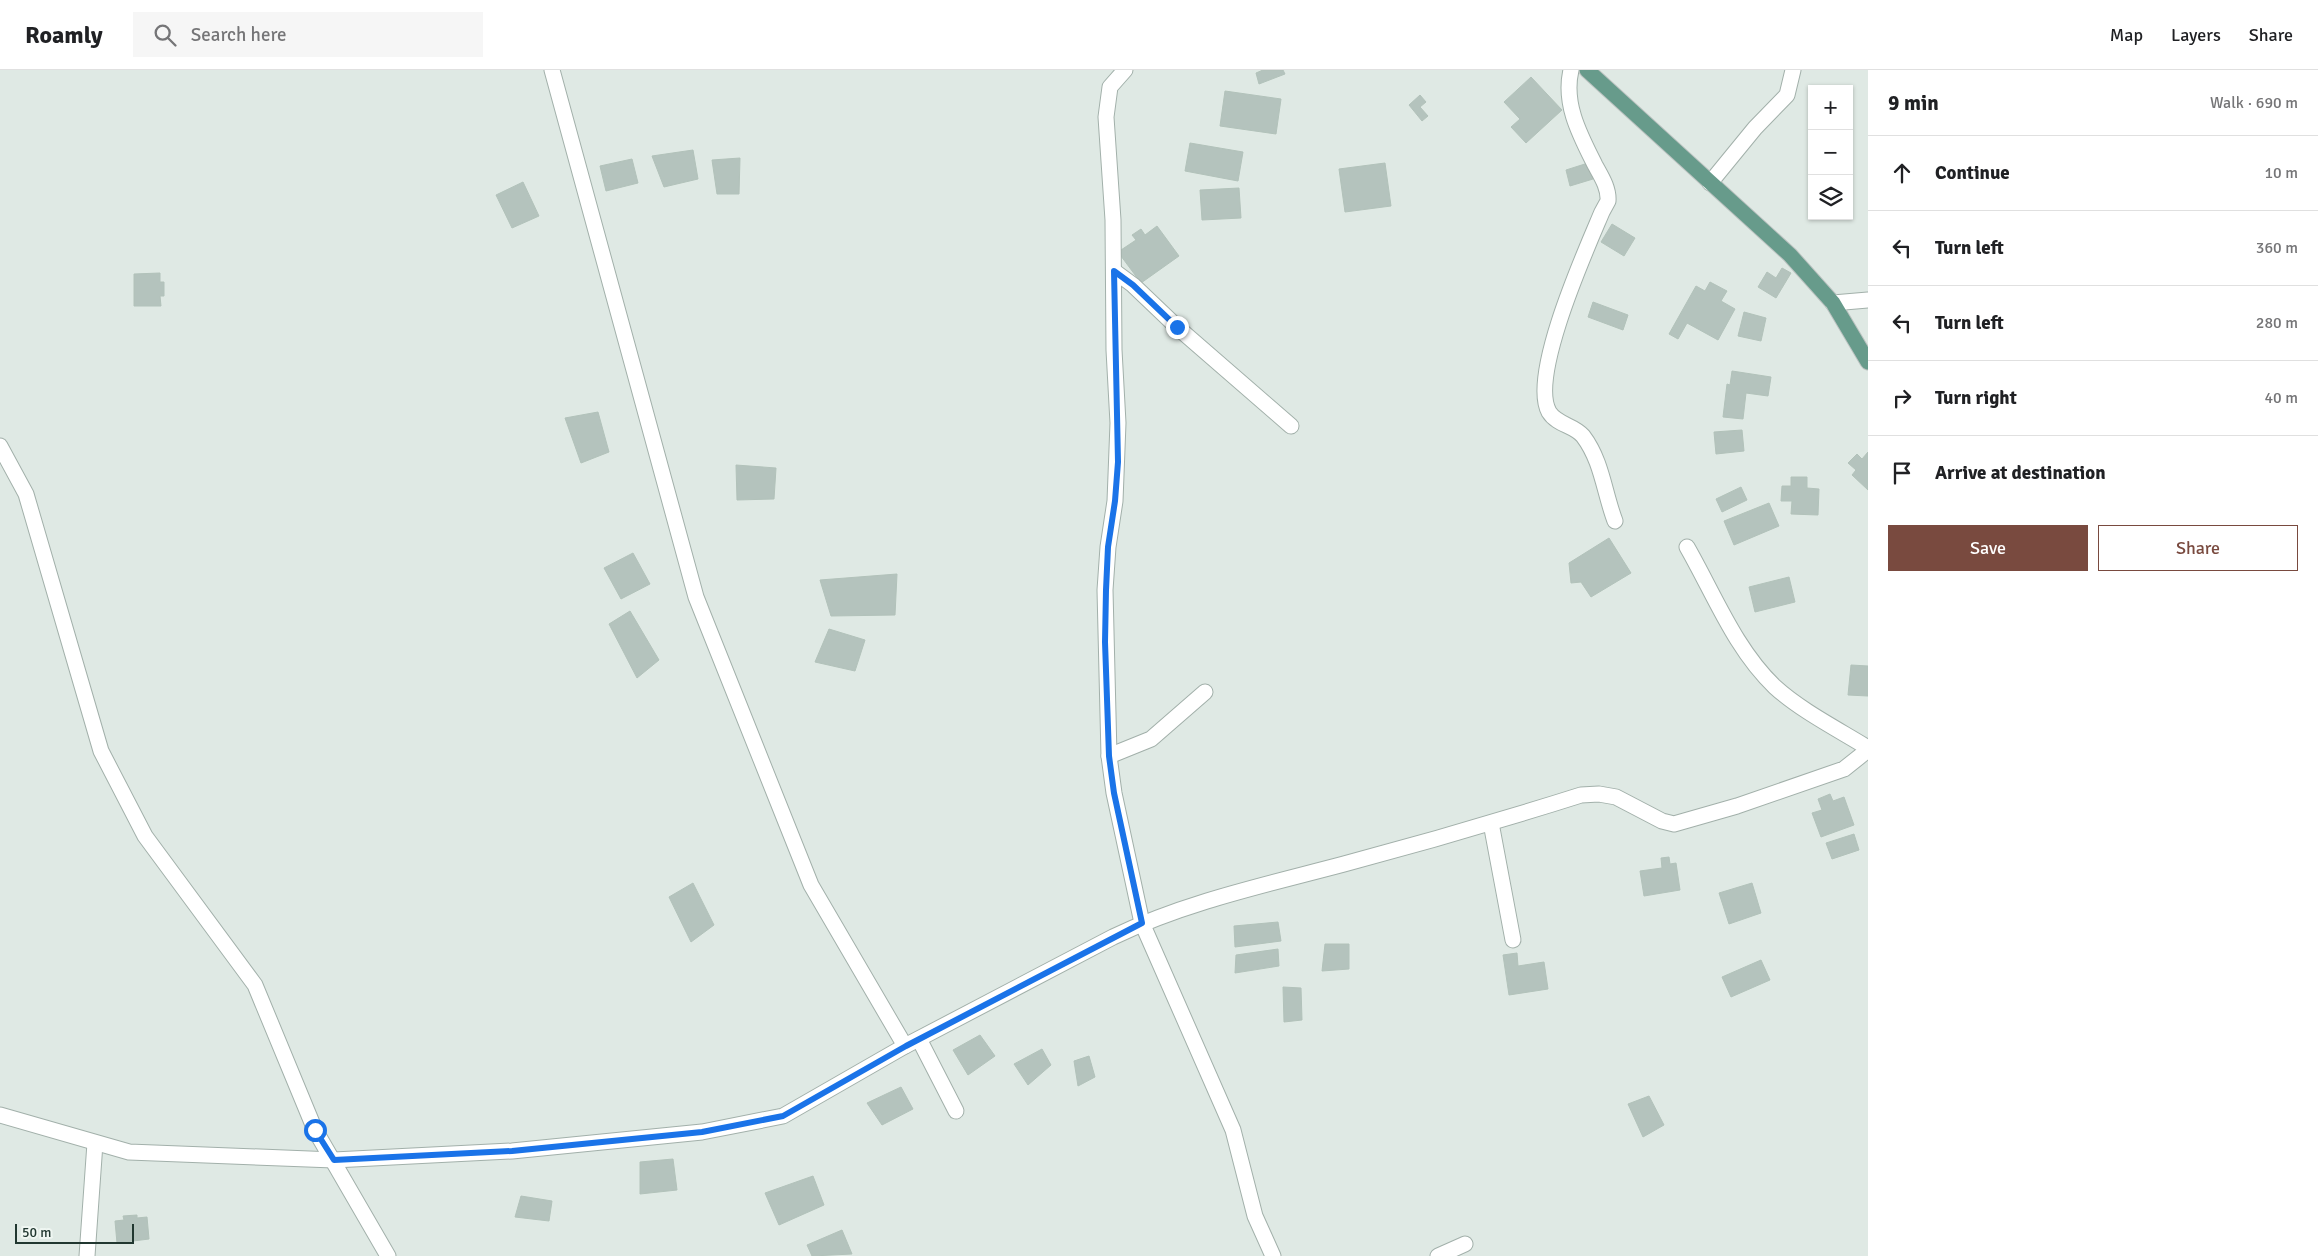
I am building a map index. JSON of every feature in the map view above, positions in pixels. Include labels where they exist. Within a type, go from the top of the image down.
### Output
[{"type":"main road","points":[[1588,70],[1790,255],[1833,302],[1868,362]]},
{"type":"street","points":[[552,70],[696,597],[811,884],[956,1111]]},
{"type":"street","points":[[1125,70],[1110,87],[1106,117],[1113,220],[1118,452],[1115,501],[1108,547],[1106,590],[1105,642],[1109,756],[1114,793],[1142,923],[1233,1130],[1255,1216],[1273,1256]]},
{"type":"street","points":[[1571,70],[1568,96],[1572,115],[1604,180],[1608,200],[1563,308],[1552,342],[1545,388],[1549,411],[1559,423],[1581,434],[1594,453],[1615,521]]},
{"type":"street","points":[[1710,183],[1755,128],[1787,95],[1793,70]]},
{"type":"street","points":[[1114,271],[1133,285],[1184,333],[1291,426]]},
{"type":"street","points":[[1833,302],[1868,300]]},
{"type":"street","points":[[0,446],[26,494],[102,751],[145,836],[256,985],[315,1130],[388,1256]]},
{"type":"street","points":[[0,1115],[129,1152],[334,1160],[531,1150],[702,1132],[783,1116],[912,1042],[1142,923],[1192,904],[1492,823],[1581,795],[1599,794],[1616,798],[1662,821],[1674,824],[1737,806],[1844,769],[1868,749],[1775,687],[1754,662],[1731,628],[1688,547]]},
{"type":"street","points":[[1109,756],[1151,738],[1205,692]]},
{"type":"street","points":[[1492,823],[1514,940]]},
{"type":"street","points":[[86,1256],[95,1142]]},
{"type":"street","points":[[1438,1256],[1465,1244]]},
{"type":"building","points":[[1263,70],[1283,70],[1285,74],[1259,84],[1256,73]]},
{"type":"building","points":[[1531,77],[1562,110],[1526,143],[1511,127],[1520,119],[1504,102]]},
{"type":"building","points":[[1225,91],[1281,99],[1276,134],[1220,126]]},
{"type":"building","points":[[1420,95],[1426,102],[1420,107],[1428,116],[1422,121],[1409,105]]},
{"type":"building","points":[[1190,143],[1243,152],[1238,181],[1185,171]]},
{"type":"building","points":[[693,150],[698,179],[664,187],[652,156]]},
{"type":"building","points":[[740,158],[739,194],[717,194],[712,160]]},
{"type":"building","points":[[632,159],[638,183],[606,191],[600,166]]},
{"type":"building","points":[[1385,163],[1391,206],[1345,212],[1339,169]]},
{"type":"building","points":[[1588,163],[1593,179],[1570,186],[1566,170]]},
{"type":"building","points":[[523,182],[539,216],[512,228],[496,195]]},
{"type":"building","points":[[1239,188],[1241,218],[1202,220],[1200,190]]},
{"type":"building","points":[[1612,224],[1635,238],[1624,256],[1601,242]]},
{"type":"building","points":[[1157,226],[1179,256],[1141,283],[1118,252],[1136,240],[1132,235],[1141,229],[1145,235]]},
{"type":"building","points":[[1782,268],[1791,273],[1776,298],[1758,287],[1767,272],[1776,278]]},
{"type":"building","points":[[160,273],[160,282],[164,282],[164,296],[160,296],[161,306],[134,306],[134,274]]},
{"type":"building","points":[[1710,282],[1727,291],[1721,301],[1735,309],[1718,340],[1687,323],[1678,339],[1669,334],[1696,286],[1705,291]]},
{"type":"building","points":[[1593,302],[1628,315],[1623,330],[1588,317]]},
{"type":"building","points":[[1744,312],[1766,318],[1761,341],[1738,336]]},
{"type":"building","points":[[1732,371],[1771,377],[1768,396],[1746,393],[1743,419],[1723,417],[1727,384],[1730,385]]},
{"type":"building","points":[[598,412],[609,452],[581,463],[565,418]]},
{"type":"building","points":[[1742,430],[1744,451],[1716,454],[1714,432]]},
{"type":"building","points":[[1868,452],[1868,490],[1852,475],[1856,470],[1848,463],[1857,454],[1862,459]]},
{"type":"building","points":[[736,465],[776,468],[774,499],[737,500]]},
{"type":"building","points":[[1791,477],[1807,477],[1807,488],[1819,489],[1818,515],[1791,514],[1792,501],[1781,501],[1782,486],[1791,486]]},
{"type":"building","points":[[1741,487],[1747,500],[1722,512],[1716,499]]},
{"type":"building","points":[[1769,503],[1779,526],[1734,545],[1724,521]]},
{"type":"building","points":[[1609,538],[1631,573],[1591,597],[1581,582],[1571,583],[1569,563]]},
{"type":"building","points":[[633,553],[650,584],[621,599],[604,568]]},
{"type":"building","points":[[897,574],[895,615],[831,616],[820,580]]},
{"type":"building","points":[[1789,577],[1795,602],[1755,612],[1749,587]]},
{"type":"building","points":[[630,611],[659,660],[637,678],[609,624]]},
{"type":"building","points":[[829,629],[865,640],[855,671],[815,662]]},
{"type":"building","points":[[1851,665],[1868,666],[1868,696],[1848,695]]},
{"type":"building","points":[[1830,794],[1833,801],[1844,797],[1854,825],[1821,837],[1812,813],[1822,810],[1818,799]]},
{"type":"building","points":[[1854,834],[1859,850],[1832,859],[1826,843]]},
{"type":"building","points":[[1669,857],[1670,864],[1676,863],[1680,890],[1644,896],[1640,871],[1662,868],[1661,858]]},
{"type":"building","points":[[693,883],[714,925],[691,942],[669,897]]},
{"type":"building","points":[[1752,883],[1761,913],[1729,924],[1719,893]]},
{"type":"building","points":[[1278,922],[1281,941],[1235,947],[1234,926]]},
{"type":"building","points":[[1325,944],[1349,944],[1349,969],[1322,971]]},
{"type":"building","points":[[1278,949],[1279,966],[1235,973],[1236,955]]},
{"type":"building","points":[[1517,953],[1518,966],[1544,962],[1548,989],[1509,995],[1503,955]]},
{"type":"building","points":[[1761,960],[1770,980],[1731,997],[1722,977]]},
{"type":"building","points":[[1283,987],[1301,988],[1302,1020],[1284,1022]]},
{"type":"building","points":[[980,1035],[995,1056],[968,1075],[953,1050]]},
{"type":"building","points":[[1042,1049],[1051,1065],[1028,1085],[1014,1064]]},
{"type":"building","points":[[1089,1056],[1095,1077],[1078,1086],[1074,1061]]},
{"type":"building","points":[[901,1087],[913,1109],[882,1125],[867,1103]]},
{"type":"building","points":[[1649,1096],[1664,1125],[1643,1137],[1628,1104]]},
{"type":"building","points":[[673,1159],[677,1190],[640,1194],[640,1162]]},
{"type":"building","points":[[813,1176],[824,1205],[779,1225],[765,1193]]},
{"type":"building","points":[[521,1196],[552,1201],[549,1221],[515,1217]]},
{"type":"building","points":[[137,1215],[137,1218],[147,1217],[149,1239],[117,1243],[115,1221],[124,1220],[123,1216]]},
{"type":"building","points":[[842,1230],[852,1254],[812,1256],[807,1245]]},
{"type":"route","points":[[315,1130],[334,1160],[512,1151],[702,1132],[783,1116],[906,1046],[1142,923],[1114,793],[1109,756],[1105,642],[1106,590],[1108,547],[1115,501],[1118,462],[1114,350],[1114,271],[1124,277],[1177,327]]}]
